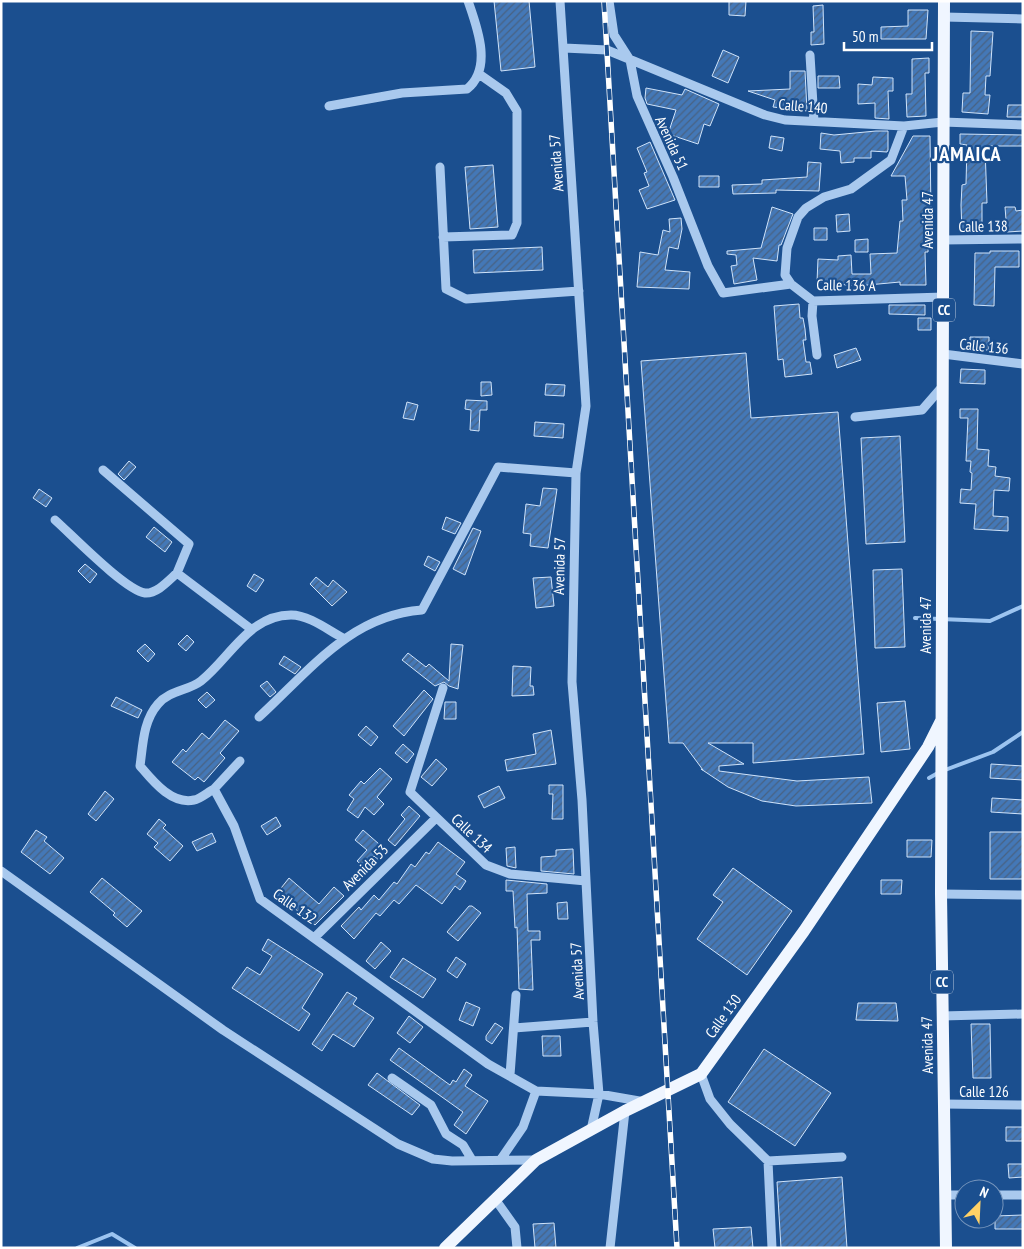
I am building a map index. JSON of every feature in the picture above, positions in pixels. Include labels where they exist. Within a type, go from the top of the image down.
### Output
[{"type":"main road","name":"Avenida 47","points":[[944,1],[941,894],[946,1248]]},
{"type":"main road","name":"Calle 130","points":[[446,1248],[536,1160],[625,1111],[701,1074],[814,915],[928,747],[943,717]]},
{"type":"street","points":[[329,106],[402,93],[466,89],[474,83],[479,74],[478,32],[468,1]]},
{"type":"street","name":"Avenida 57","points":[[560,1],[586,406],[576,473],[572,682],[599,1094],[591,1130]]},
{"type":"street","name":"Avenida 51","points":[[609,1],[614,35],[630,60],[636,96],[643,114],[672,177],[708,266],[723,293],[792,284]]},
{"type":"street","points":[[944,17],[1023,19]]},
{"type":"street","name":"Calle 140","points":[[564,48],[607,50],[766,115],[786,120],[904,126],[943,122],[1023,125]]},
{"type":"street","points":[[810,55],[814,121]]},
{"type":"street","points":[[444,237],[512,235],[517,223],[518,111],[506,93],[479,74]]},
{"type":"street","points":[[792,284],[784,275],[785,264],[787,248],[798,218],[806,208],[824,197],[851,189],[891,160],[904,126]]},
{"type":"street","points":[[440,167],[446,289],[466,300],[579,291]]},
{"type":"street","name":"Calle 138","points":[[943,240],[1023,239]]},
{"type":"street","name":"Calle 136 A","points":[[792,284],[813,301],[944,297]]},
{"type":"street","points":[[813,301],[812,316],[817,355]]},
{"type":"street","name":"Calle 136","points":[[943,354],[1023,364]]},
{"type":"street","points":[[855,417],[922,410],[942,387]]},
{"type":"street","points":[[259,717],[343,638],[378,618],[401,611],[422,610],[498,467],[576,473]]},
{"type":"street","points":[[55,520],[130,588],[146,593],[158,590],[177,573],[189,544],[103,470]]},
{"type":"street","points":[[177,573],[252,629]]},
{"type":"street","points":[[240,761],[214,788],[194,800],[180,799],[157,787],[140,766],[145,726],[158,704],[174,691],[200,682],[252,629],[270,618],[292,615],[315,623],[343,638]]},
{"type":"street","name":"Calle 134","points":[[443,688],[410,792],[486,865],[510,874],[586,882]]},
{"type":"street","name":"Calle 132","points":[[214,788],[234,826],[260,899],[488,1064],[536,1091],[599,1094],[646,1102]]},
{"type":"street","name":"Avenida 53","points":[[315,937],[436,818]]},
{"type":"street","points":[[1,871],[222,1030],[398,1144],[433,1159],[536,1160]]},
{"type":"street","points":[[941,894],[1023,895]]},
{"type":"street","points":[[510,1076],[516,995]]},
{"type":"street","points":[[942,1016],[1023,1014]]},
{"type":"street","points":[[514,1028],[593,1022]]},
{"type":"street","points":[[701,1074],[710,1099],[730,1124],[768,1161],[772,1248]]},
{"type":"street","points":[[392,1078],[431,1105],[446,1134],[463,1145],[472,1160]]},
{"type":"street","points":[[501,1159],[523,1127],[536,1091]]},
{"type":"street","name":"Calle 126","points":[[944,1104],[1023,1105]]},
{"type":"street","points":[[610,1248],[625,1111]]},
{"type":"street","points":[[768,1161],[842,1157]]},
{"type":"street","points":[[1004,1195],[1023,1194]]},
{"type":"street","points":[[945,1195],[954,1195]]},
{"type":"street","points":[[495,1199],[515,1228],[517,1248]]},
{"type":"building","points":[[494,1],[529,1],[535,67],[501,71]]},
{"type":"building","points":[[729,1],[746,1],[745,16],[729,15]]},
{"type":"building","points":[[823,5],[824,44],[811,45],[811,32],[814,32],[813,6]]},
{"type":"building","points":[[908,10],[928,10],[926,39],[881,39],[881,27],[908,26]]},
{"type":"building","points":[[971,31],[993,32],[990,76],[986,76],[985,95],[990,95],[988,114],[962,112],[963,93],[970,93]]},
{"type":"building","points":[[723,50],[739,57],[728,83],[712,76]]},
{"type":"building","points":[[929,58],[929,73],[925,73],[926,116],[907,117],[906,94],[912,94],[912,59]]},
{"type":"building","points":[[790,71],[805,71],[807,111],[773,107],[775,100],[748,91],[790,89]]},
{"type":"building","points":[[818,76],[839,76],[840,88],[818,88]]},
{"type":"building","points":[[873,77],[893,78],[893,91],[888,91],[889,119],[875,118],[875,103],[858,104],[858,84],[872,85]]},
{"type":"building","points":[[646,88],[682,95],[685,89],[719,104],[710,126],[704,124],[698,144],[668,134],[676,110],[647,104],[645,98]]},
{"type":"building","points":[[1008,105],[1023,105],[1023,117],[1007,117]]},
{"type":"building","points":[[888,131],[888,150],[887,152],[871,151],[871,158],[854,158],[854,162],[841,163],[840,151],[820,149],[821,133],[834,135]]},
{"type":"building","points":[[960,134],[1023,135],[1023,146],[987,146],[985,148],[987,203],[982,203],[982,232],[962,232],[962,185],[966,184],[967,145],[960,144]]},
{"type":"building","points":[[771,136],[784,138],[782,151],[769,148]]},
{"type":"building","points":[[913,136],[930,136],[931,216],[929,216],[928,252],[925,252],[926,285],[900,285],[900,282],[857,286],[817,282],[818,259],[838,260],[838,256],[851,255],[852,274],[871,274],[870,254],[897,253],[900,221],[903,221],[902,200],[907,200],[905,176],[891,176]]},
{"type":"building","points":[[650,142],[675,200],[647,209],[639,190],[649,186],[644,173],[647,172],[637,148]]},
{"type":"building","points":[[808,162],[821,163],[819,191],[776,190],[776,193],[733,194],[732,185],[762,184],[762,180],[807,177]]},
{"type":"building","points":[[493,165],[498,227],[470,229],[465,167]]},
{"type":"building","points":[[699,176],[719,176],[719,187],[699,187]]},
{"type":"building","points":[[772,207],[793,214],[781,245],[779,245],[777,261],[753,258],[757,280],[734,284],[731,266],[737,265],[736,255],[727,254],[727,251],[761,248]]},
{"type":"building","points":[[1005,207],[1015,207],[1016,211],[1023,210],[1023,231],[1007,232]]},
{"type":"building","points":[[849,214],[850,231],[837,232],[836,215]]},
{"type":"building","points":[[681,218],[682,229],[678,249],[669,247],[665,270],[690,272],[689,289],[637,287],[640,252],[658,255],[663,230],[670,232],[669,219]]},
{"type":"building","points":[[814,228],[827,228],[827,240],[814,240]]},
{"type":"building","points":[[868,239],[868,252],[855,252],[855,240]]},
{"type":"building","points":[[542,247],[543,270],[474,273],[473,250]]},
{"type":"building","points":[[990,251],[1019,251],[1019,267],[995,267],[994,306],[974,305],[975,253],[990,253]]},
{"type":"building","points":[[799,304],[800,318],[803,318],[805,329],[806,340],[803,340],[806,362],[810,362],[812,374],[785,377],[783,359],[778,360],[774,306]]},
{"type":"building","points":[[889,305],[925,305],[925,315],[889,314]]},
{"type":"building","points":[[918,318],[931,318],[931,330],[918,330]]},
{"type":"building","points":[[970,337],[989,337],[989,350],[970,350]]},
{"type":"building","points":[[856,348],[861,360],[837,368],[834,355]]},
{"type":"building","points":[[746,353],[751,418],[838,412],[864,754],[753,763],[753,743],[708,743],[744,764],[719,766],[719,771],[797,781],[869,777],[872,803],[796,806],[762,801],[728,787],[701,769],[703,770],[683,743],[669,743],[641,361]]},
{"type":"building","points":[[961,369],[985,370],[985,384],[960,383]]},
{"type":"building","points":[[481,382],[491,382],[492,395],[481,396]]},
{"type":"building","points":[[546,384],[565,385],[564,396],[545,395]]},
{"type":"building","points":[[466,400],[487,401],[487,410],[480,410],[479,431],[470,430],[471,410],[465,409]]},
{"type":"building","points":[[407,402],[418,405],[414,420],[403,418]]},
{"type":"building","points":[[960,409],[978,409],[977,449],[989,450],[988,466],[996,467],[995,476],[1010,478],[1009,491],[994,490],[993,516],[1008,517],[1008,531],[974,529],[976,504],[960,503],[961,489],[971,490],[972,473],[970,472],[971,461],[966,461],[968,418],[960,418]]},
{"type":"building","points":[[535,422],[564,424],[563,438],[534,436]]},
{"type":"building","points":[[900,436],[905,542],[866,544],[861,438]]},
{"type":"building","points":[[129,461],[136,467],[124,480],[118,474]]},
{"type":"building","points":[[543,488],[557,489],[548,548],[530,546],[531,534],[523,533],[526,504],[540,506]]},
{"type":"building","points":[[39,489],[52,498],[46,507],[33,498]]},
{"type":"building","points":[[446,517],[461,523],[455,534],[442,529]]},
{"type":"building","points":[[154,527],[172,542],[165,552],[146,537]]},
{"type":"building","points":[[473,528],[481,531],[465,575],[453,569]]},
{"type":"building","points":[[428,556],[440,562],[435,571],[424,565]]},
{"type":"building","points":[[85,564],[97,574],[90,583],[78,571]]},
{"type":"building","points":[[902,569],[905,647],[875,648],[873,570]]},
{"type":"building","points":[[254,574],[264,580],[256,592],[247,586]]},
{"type":"building","points":[[316,577],[328,587],[333,580],[347,592],[332,606],[310,584]]},
{"type":"building","points":[[551,577],[554,606],[536,608],[533,578]]},
{"type":"building","points":[[187,635],[194,642],[186,651],[178,644]]},
{"type":"building","points":[[145,644],[155,654],[148,662],[137,651]]},
{"type":"building","points":[[451,644],[463,645],[458,689],[444,682],[435,686],[402,660],[408,653],[426,667],[429,664],[449,681]]},
{"type":"building","points":[[284,656],[301,667],[295,674],[279,664]]},
{"type":"building","points":[[513,666],[531,667],[530,686],[533,686],[534,695],[512,696]]},
{"type":"building","points":[[267,681],[276,692],[270,697],[260,686]]},
{"type":"building","points":[[424,690],[433,699],[404,736],[393,726]]},
{"type":"building","points":[[207,692],[215,700],[206,708],[198,700]]},
{"type":"building","points":[[116,697],[142,710],[138,718],[111,706]]},
{"type":"building","points":[[905,701],[910,749],[881,752],[877,703]]},
{"type":"building","points":[[445,702],[456,702],[456,719],[444,719]]},
{"type":"building","points":[[225,720],[239,731],[220,753],[225,758],[204,782],[198,777],[195,780],[172,762],[183,749],[186,752],[202,733],[209,739]]},
{"type":"building","points":[[366,726],[378,737],[371,746],[358,735]]},
{"type":"building","points":[[551,730],[556,764],[507,771],[505,760],[536,754],[533,734]]},
{"type":"building","points":[[403,744],[414,754],[407,763],[395,753]]},
{"type":"building","points":[[436,759],[447,769],[432,786],[421,777]]},
{"type":"building","points":[[991,764],[1023,766],[1023,780],[990,778]]},
{"type":"building","points":[[380,768],[392,779],[377,797],[384,804],[374,815],[365,807],[358,818],[347,810],[354,799],[349,795],[361,781],[364,784]]},
{"type":"building","points":[[549,785],[563,785],[563,819],[552,819],[553,794],[549,794]]},
{"type":"building","points":[[499,786],[505,798],[484,808],[478,796]]},
{"type":"building","points":[[105,791],[114,799],[96,821],[88,814]]},
{"type":"building","points":[[992,798],[1023,800],[1023,814],[991,812]]},
{"type":"building","points":[[409,806],[420,816],[395,846],[388,840],[405,819],[401,815]]},
{"type":"building","points":[[276,817],[281,826],[267,835],[261,826]]},
{"type":"building","points":[[159,819],[166,825],[163,828],[183,846],[170,861],[154,847],[158,843],[147,834]]},
{"type":"building","points":[[36,830],[47,837],[44,841],[64,858],[50,874],[21,852]]},
{"type":"building","points":[[363,830],[387,851],[379,860],[374,856],[364,867],[357,861],[367,850],[355,840]]},
{"type":"building","points":[[990,832],[1023,832],[1023,879],[990,879]]},
{"type":"building","points":[[212,833],[216,842],[197,851],[192,842]]},
{"type":"building","points":[[907,840],[932,840],[931,857],[907,857]]},
{"type":"building","points":[[438,842],[465,862],[456,874],[466,881],[460,890],[455,886],[442,904],[416,885],[399,904],[394,900],[380,916],[376,913],[354,939],[341,926],[359,907],[361,910],[374,895],[379,900],[394,882],[397,884],[411,864],[415,867],[426,852],[429,854]]},
{"type":"building","points":[[515,847],[516,868],[507,866],[506,848]]},
{"type":"building","points":[[573,849],[574,874],[541,871],[541,857],[556,856],[556,850]]},
{"type":"building","points":[[733,868],[792,911],[747,975],[697,939],[723,902],[713,895]]},
{"type":"building","points":[[102,878],[142,911],[127,927],[113,915],[115,913],[90,892]]},
{"type":"building","points":[[289,878],[319,904],[334,887],[344,896],[315,925],[294,908],[291,912],[274,897]]},
{"type":"building","points":[[506,880],[547,884],[547,893],[527,894],[528,931],[540,931],[540,940],[531,940],[533,990],[519,989],[517,927],[515,928],[513,891],[506,891]]},
{"type":"building","points":[[881,880],[902,880],[901,894],[881,894]]},
{"type":"building","points":[[567,902],[568,919],[558,919],[557,903]]},
{"type":"building","points":[[469,906],[472,906],[481,913],[458,941],[447,932]]},
{"type":"building","points":[[268,939],[323,974],[302,1008],[310,1014],[299,1031],[232,988],[247,967],[260,975],[272,956],[262,950]]},
{"type":"building","points":[[381,942],[391,951],[375,969],[366,961]]},
{"type":"building","points":[[456,957],[466,964],[457,978],[447,971]]},
{"type":"building","points":[[403,958],[436,979],[423,998],[390,977]]},
{"type":"building","points":[[347,992],[357,998],[353,1004],[374,1018],[354,1047],[333,1034],[322,1051],[312,1044]]},
{"type":"building","points":[[466,1002],[480,1008],[473,1026],[459,1020]]},
{"type":"building","points":[[858,1003],[896,1003],[898,1021],[856,1020]]},
{"type":"building","points":[[409,1016],[423,1027],[410,1043],[397,1033]]},
{"type":"building","points":[[495,1023],[503,1028],[492,1044],[486,1040],[486,1036]]},
{"type":"building","points":[[971,1024],[990,1024],[991,1078],[973,1078]]},
{"type":"building","points":[[542,1036],[560,1036],[561,1056],[543,1056]]},
{"type":"building","points":[[399,1048],[450,1085],[453,1080],[456,1082],[464,1069],[472,1075],[465,1086],[488,1101],[466,1134],[454,1125],[463,1112],[390,1060]]},
{"type":"building","points":[[764,1049],[831,1093],[795,1146],[728,1102]]},
{"type":"building","points":[[377,1073],[420,1105],[412,1115],[368,1085]]},
{"type":"building","points":[[1006,1127],[1023,1127],[1023,1141],[1006,1141]]},
{"type":"building","points":[[1008,1164],[1023,1164],[1023,1177],[1009,1178]]},
{"type":"building","points":[[842,1177],[847,1248],[781,1248],[777,1182]]},
{"type":"building","points":[[1023,1215],[1023,1229],[1004,1229],[1004,1216]]},
{"type":"building","points":[[554,1223],[556,1248],[535,1248],[533,1224]]},
{"type":"building","points":[[751,1227],[753,1248],[715,1248],[713,1229]]},
{"type":"waterway","points":[[915,618],[990,621],[1023,606]]},
{"type":"waterway","points":[[945,770],[993,752],[1023,732]]},
{"type":"waterway","points":[[929,778],[938,773]]},
{"type":"waterway","points":[[77,1248],[112,1234],[135,1248]]},
{"type":"railway","points":[[604,1],[677,1248]]},
{"type":"district","name":"JAMAICA","points":[[967,154]]}]
